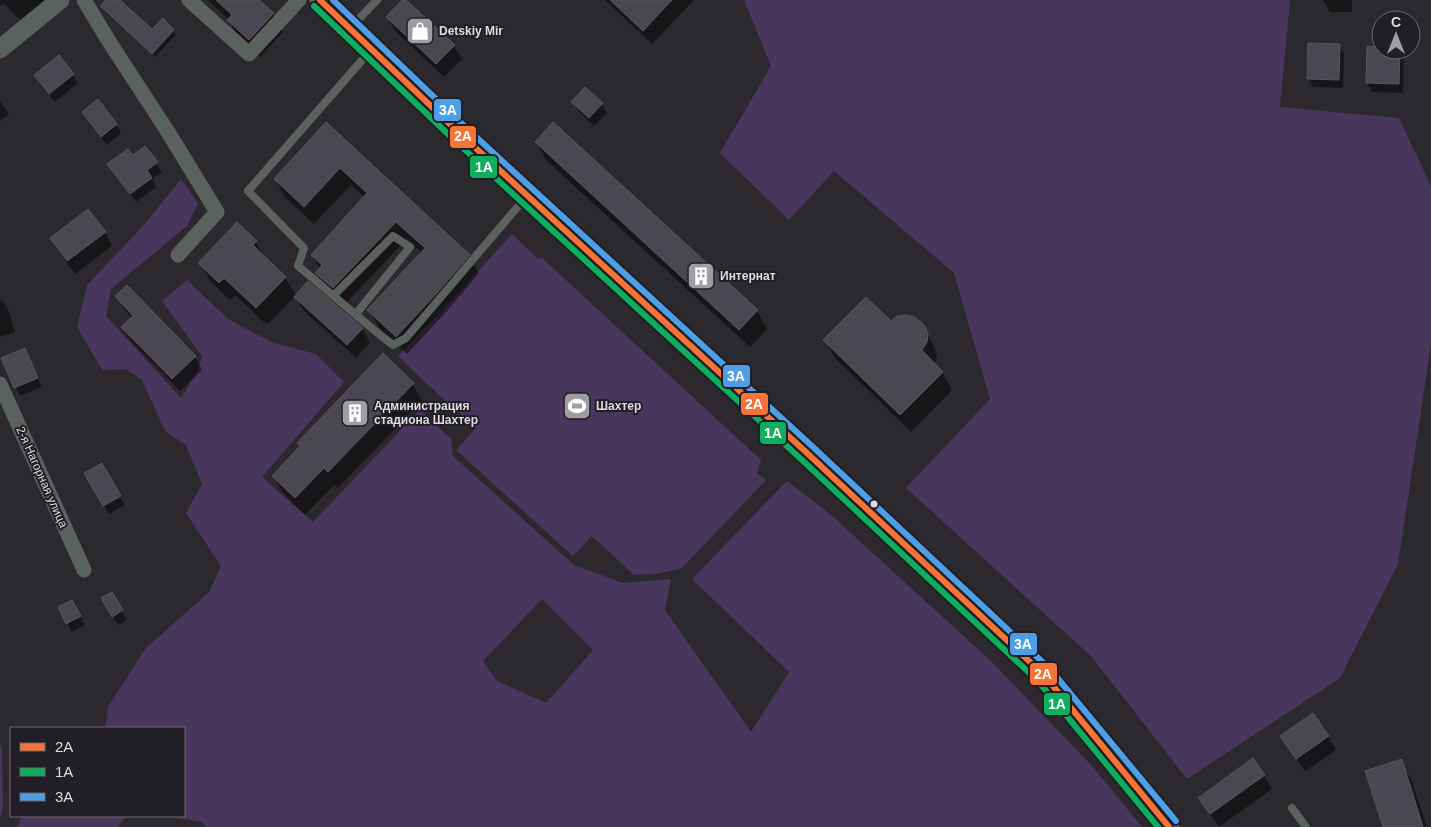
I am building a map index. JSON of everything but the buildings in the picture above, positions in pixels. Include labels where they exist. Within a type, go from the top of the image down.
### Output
[{"type":"main road","points":[[320,0],[1044,675],[1169,827]]},
{"type":"street","points":[[0,49],[60,0]]},
{"type":"street","points":[[84,0],[218,212],[178,255]]},
{"type":"street","points":[[189,0],[249,54],[299,0]]},
{"type":"street","name":"2-я Нагорная улица","points":[[0,384],[84,570]]},
{"type":"lane","points":[[350,28],[377,0]]},
{"type":"lane","points":[[372,49],[248,191],[304,248],[298,266],[356,314],[366,325],[393,345],[406,338],[527,195]]},
{"type":"lane","points":[[334,296],[392,236],[410,247],[356,314]]},
{"type":"lane","points":[[1292,808],[1306,827]]},
{"type":"shaded area","points":[[744,0],[1290,0],[1280,107],[1399,118],[1431,186],[1431,345],[1398,564],[1340,678],[1187,779],[1091,656],[906,488],[990,399],[954,273],[834,171],[789,220],[720,153],[771,66]]},
{"type":"shaded area","points":[[181,179],[198,203],[187,226],[111,289],[106,316],[181,398],[198,370],[202,356],[162,301],[187,280],[228,319],[271,342],[316,354],[344,382],[262,477],[313,522],[420,410],[451,439],[453,456],[574,565],[623,583],[671,579],[665,610],[751,732],[789,672],[692,579],[787,481],[830,514],[992,662],[1092,766],[1142,827],[206,827],[202,822],[172,817],[185,817],[185,727],[105,727],[108,707],[145,649],[209,592],[221,566],[186,513],[202,484],[186,445],[165,431],[142,380],[126,369],[102,370],[77,327],[87,285],[143,226]],"holes":[[[542,599],[593,650],[546,703],[497,681],[483,661]]]},
{"type":"shaded area","name":"Шахтер","points":[[512,234],[538,259],[542,258],[761,460],[757,473],[766,480],[682,568],[656,574],[634,575],[592,536],[573,556],[456,450],[476,428],[398,356]]},
{"type":"shaded area","points":[[0,744],[2,749],[3,808],[0,818]]},
{"type":"shaded area","points":[[22,817],[131,817],[125,818],[117,827],[17,827]]},
{"type":"transit line","name":"2А","points":[[320,0],[456,130],[807,453],[1044,675],[1169,827]]},
{"type":"transit line","name":"3А","points":[[333,0],[462,124],[813,447],[1050,669],[1176,821]]},
{"type":"transit line","name":"1А","points":[[314,6],[450,136],[801,459],[1038,681],[1158,827]]},
{"type":"place","name":"Detskiy Mir","points":[[420,31]]},
{"type":"place","name":"Интернат","points":[[701,276]]},
{"type":"place","name":"Шахтер","points":[[577,406]]},
{"type":"place","name":"Администрация стадиона Шахтер","points":[[355,413]]}]
